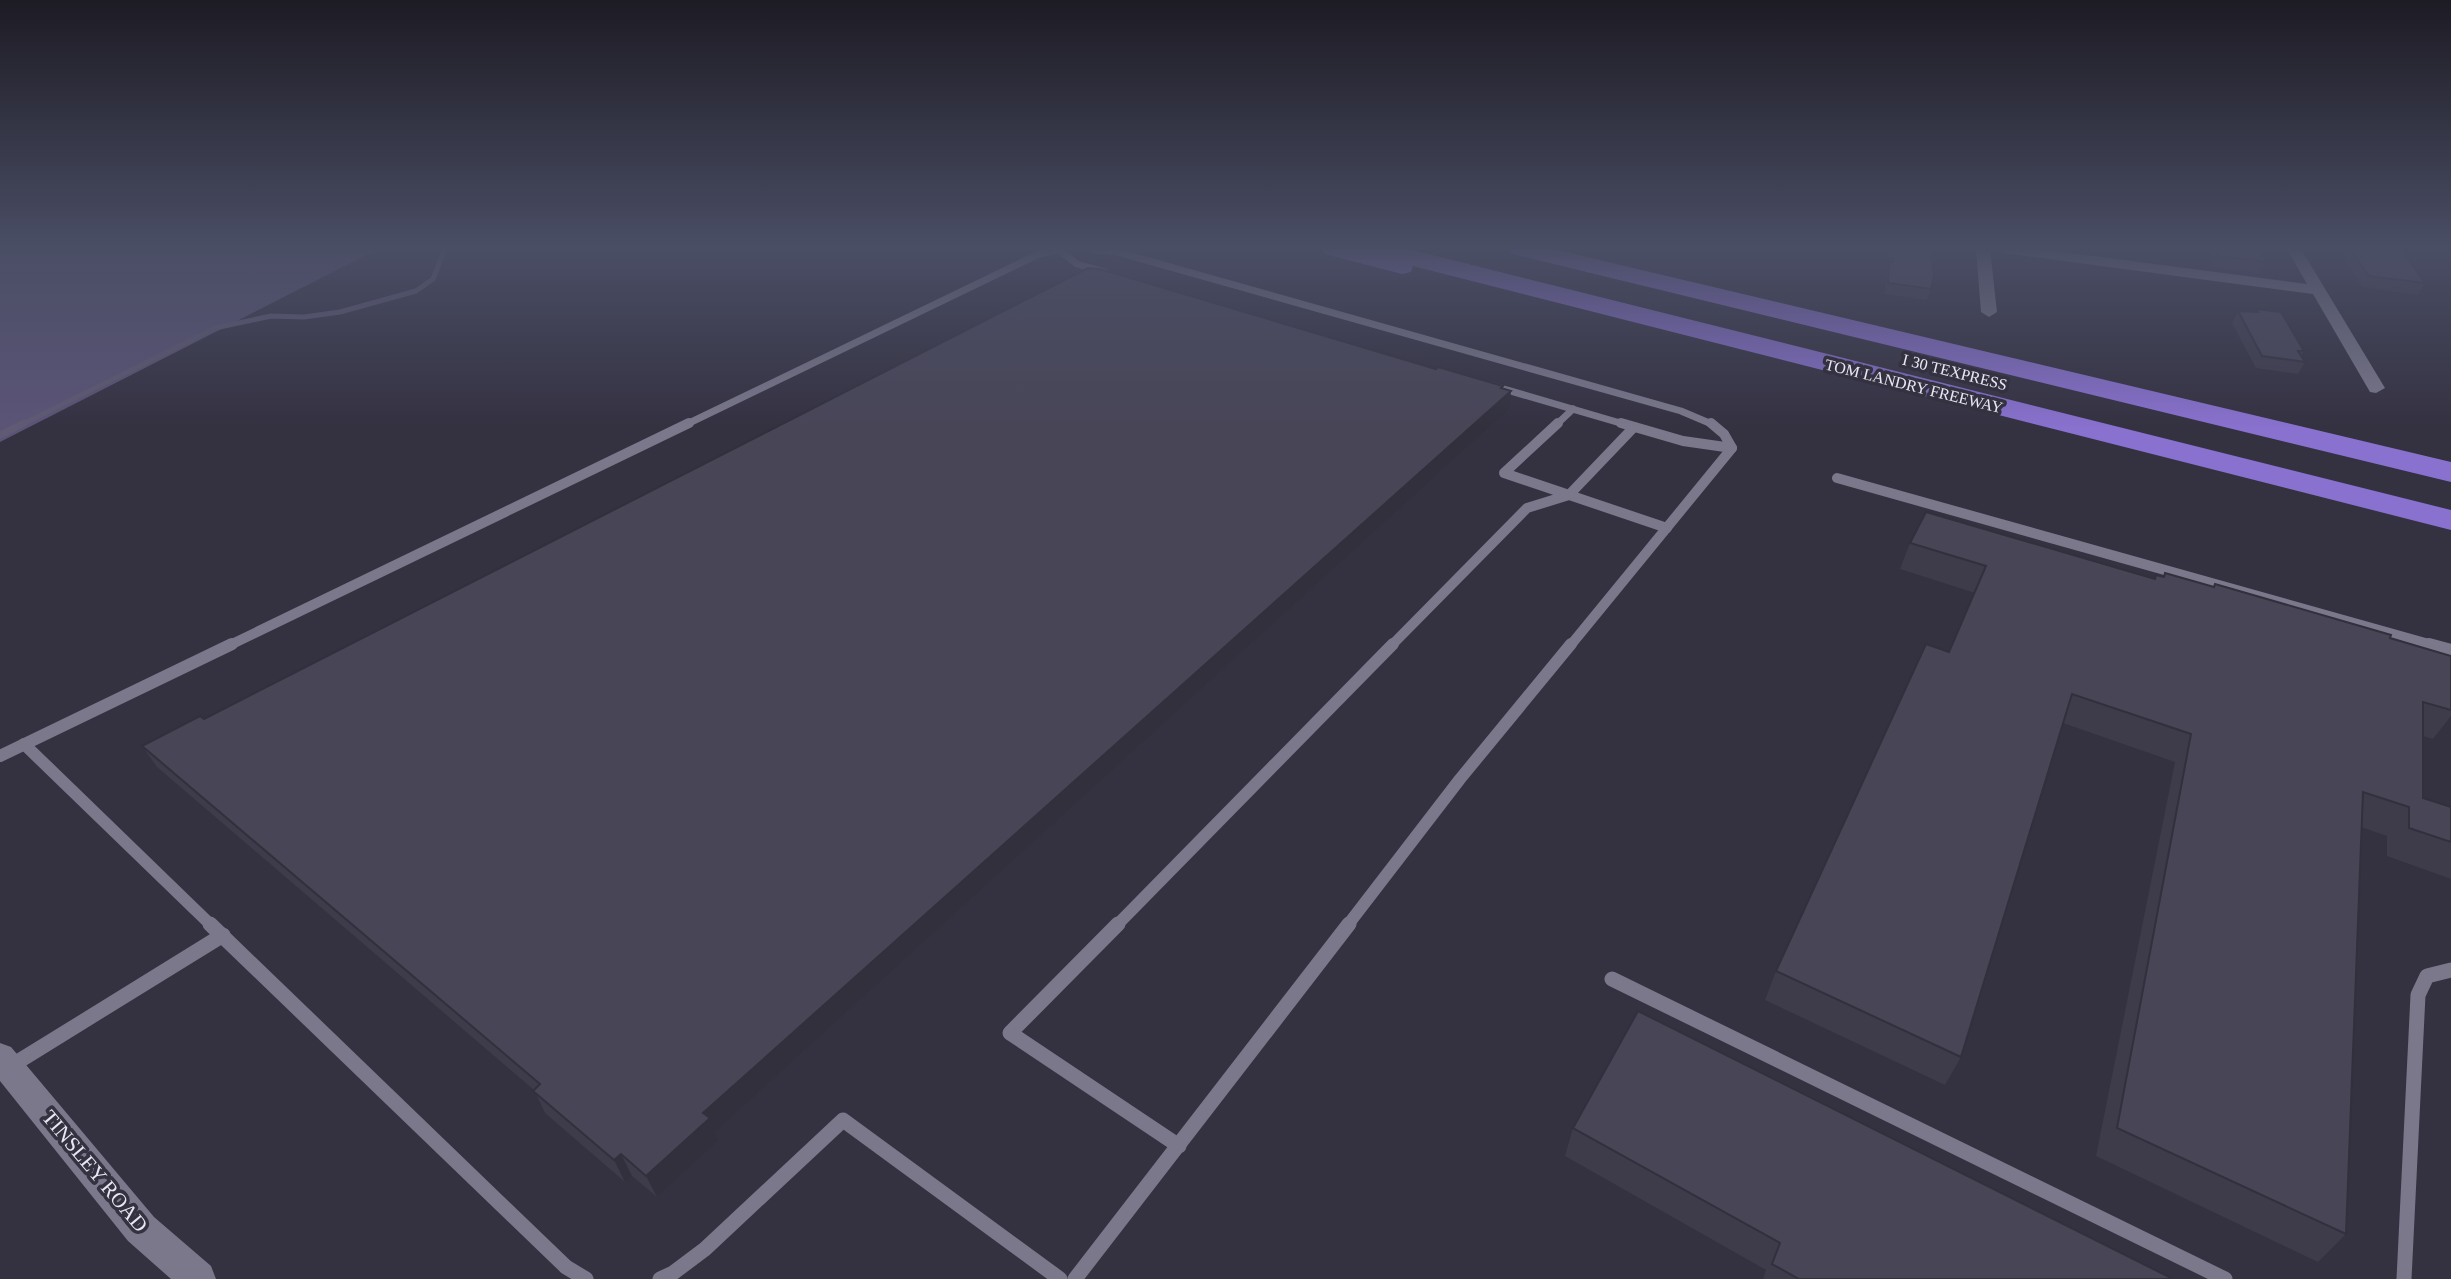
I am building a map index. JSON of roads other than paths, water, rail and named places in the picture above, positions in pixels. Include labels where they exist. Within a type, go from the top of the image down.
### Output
[{"type":"highway","name":"TOM LANDRY FREEWAY","points":[[1612,309],[2451,520]]},
{"type":"highway","name":"I 30 TEXPRESS","points":[[1702,309],[2451,493]]},
{"type":"highway","points":[[1772,309],[2451,472]]},
{"type":"street","points":[[2330,309],[2376,388]]},
{"type":"street","name":"TINSLEY ROAD","points":[[4,1062],[141,1229],[198,1279]]},
{"type":"lane","points":[[0,756],[925,309]]},
{"type":"lane","points":[[1318,309],[1682,411],[1717,426],[1729,437],[1732,448]]},
{"type":"lane","points":[[1479,382],[1683,441],[1732,448]]},
{"type":"lane","points":[[1573,409],[1504,473],[1667,528]]},
{"type":"lane","points":[[1179,1146],[1010,1033],[1527,508],[1569,495],[1634,427]]},
{"type":"lane","points":[[1075,1279],[1460,779],[1732,448]]},
{"type":"lane","points":[[1837,478],[2451,650]]},
{"type":"lane","points":[[24,744],[566,1267],[586,1279]]},
{"type":"lane","points":[[4,1062],[223,935]]},
{"type":"lane","points":[[2404,1279],[2418,995],[2427,976],[2451,970]]},
{"type":"lane","points":[[1612,979],[2225,1279]]},
{"type":"lane","points":[[660,1279],[673,1273],[705,1249],[843,1120],[1060,1279]]},
{"type":"waterway","points":[[21,425],[215,328],[271,316],[304,317],[352,309]]},
{"type":"waterway","points":[[0,435],[24,423]]}]
